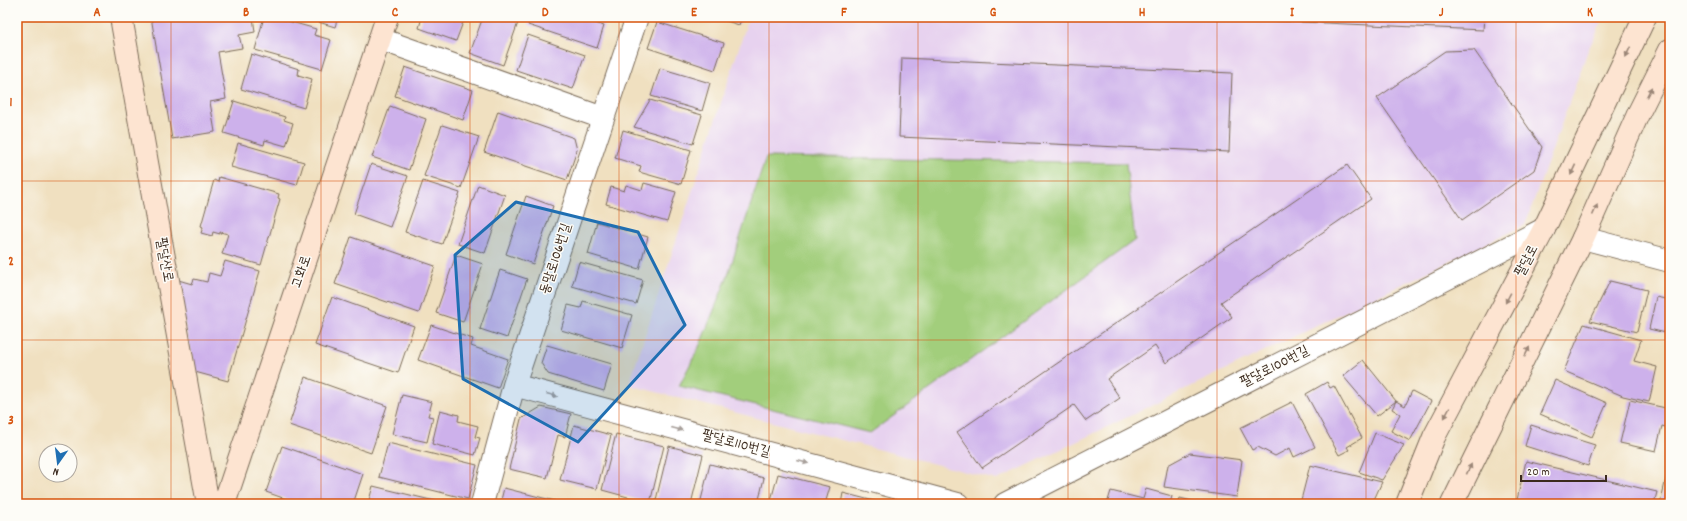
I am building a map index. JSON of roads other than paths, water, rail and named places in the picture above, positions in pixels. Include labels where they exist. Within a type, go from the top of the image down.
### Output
[{"type":"main road","name":"팔달산로","points":[[121,17],[208,504]]},
{"type":"main road","name":"고화로","points":[[224,504],[387,17]]},
{"type":"main road","name":"팔달로","points":[[1407,504],[1434,438],[1544,229],[1645,17]]},
{"type":"main road","points":[[1452,504],[1583,238],[1639,112],[1670,50]]},
{"type":"street","name":"동말로106번길","points":[[482,504],[514,385],[637,17]]},
{"type":"street","points":[[380,39],[603,118]]},
{"type":"street","name":"팔달로100번길","points":[[1005,504],[1544,229]]},
{"type":"street","points":[[1583,238],[1670,261]]},
{"type":"street","name":"팔달로110번길","points":[[514,385],[958,504]]}]
